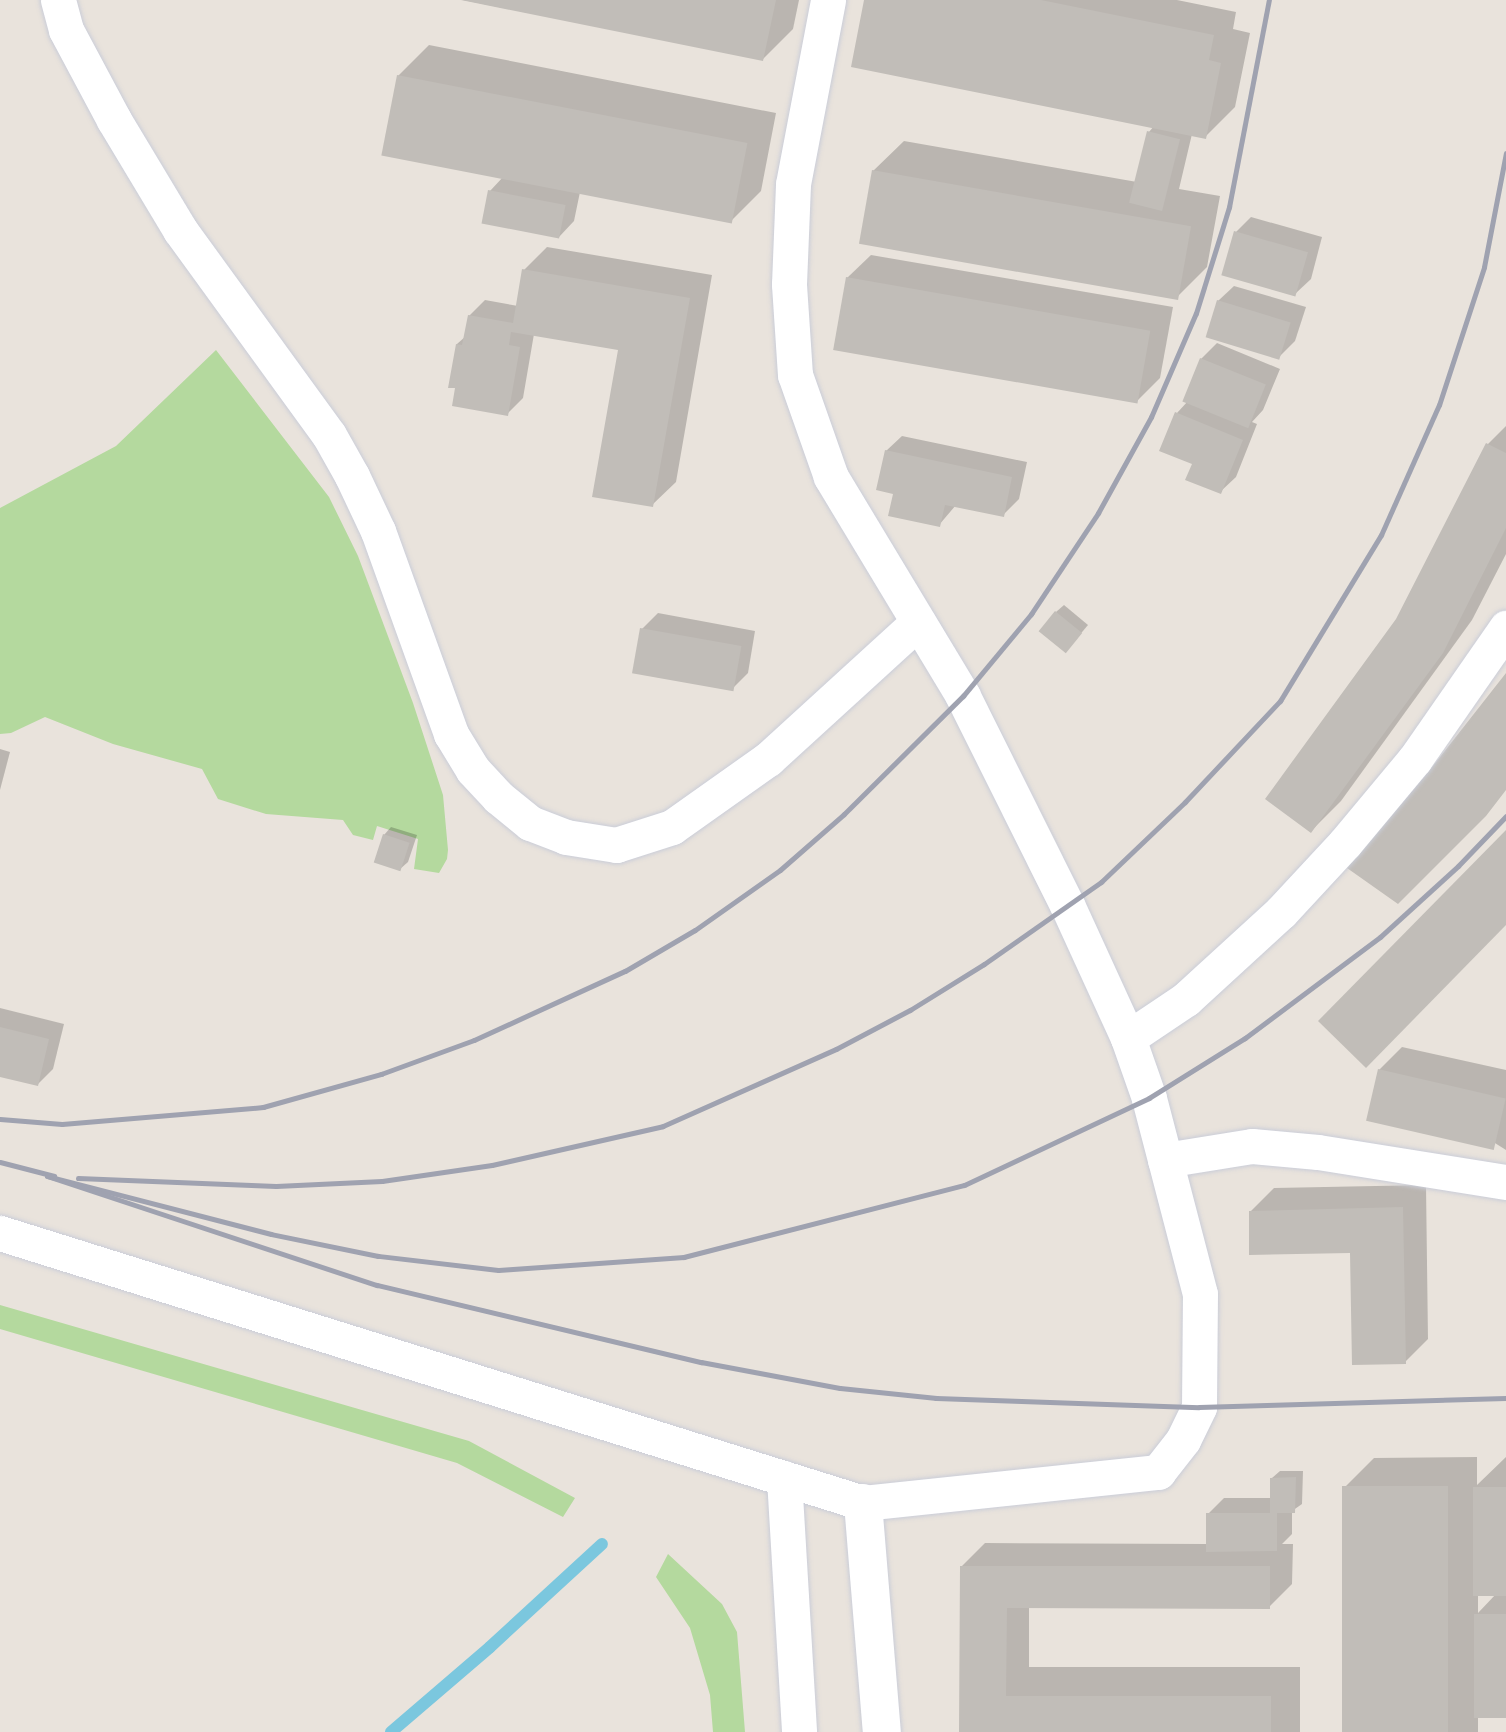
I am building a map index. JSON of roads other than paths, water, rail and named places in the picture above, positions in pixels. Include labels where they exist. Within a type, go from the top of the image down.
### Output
[{"type":"street","points":[[58,0],[66,30],[180,230],[329,435],[352,475],[378,531],[451,734],[473,770],[498,797],[530,823],[566,837],[615,845],[672,827],[768,759],[918,622]]},
{"type":"street","points":[[0,1233],[863,1503],[1158,1472],[1184,1440],[1199,1407],[1200,1294],[1149,1098],[1128,1038],[1067,905],[969,709],[831,477],[795,375],[789,284],[793,184],[828,0]]},
{"type":"street","points":[[1128,1038],[1186,999],[1281,912],[1415,759],[1506,628]]},
{"type":"street","points":[[1165,1160],[1252,1146],[1318,1152],[1506,1182]]},
{"type":"street","points":[[784,1478],[799,1732]]},
{"type":"street","points":[[863,1503],[882,1732]]},
{"type":"waterway","points":[[391,1732],[490,1647],[602,1544]]},
{"type":"railway","points":[[0,1119],[62,1124],[263,1107],[381,1074],[474,1040],[625,971],[695,930],[780,870],[844,814],[963,696],[1031,614],[1098,513],[1151,417],[1196,313],[1229,207],[1269,0]]},
{"type":"railway","points":[[78,1178],[276,1186],[382,1181],[492,1165],[663,1126],[836,1049],[910,1010],[984,964],[1101,882],[1185,802],[1280,701],[1381,535],[1439,405],[1484,267],[1506,153]]},
{"type":"railway","points":[[1506,816],[1458,866],[1380,937],[1245,1038],[1149,1098],[964,1185],[684,1257],[498,1270],[378,1256],[271,1234],[47,1176],[377,1285],[701,1362],[840,1388],[936,1398],[1199,1407],[1506,1398]]},
{"type":"railway","points":[[0,1162],[54,1176]]}]
